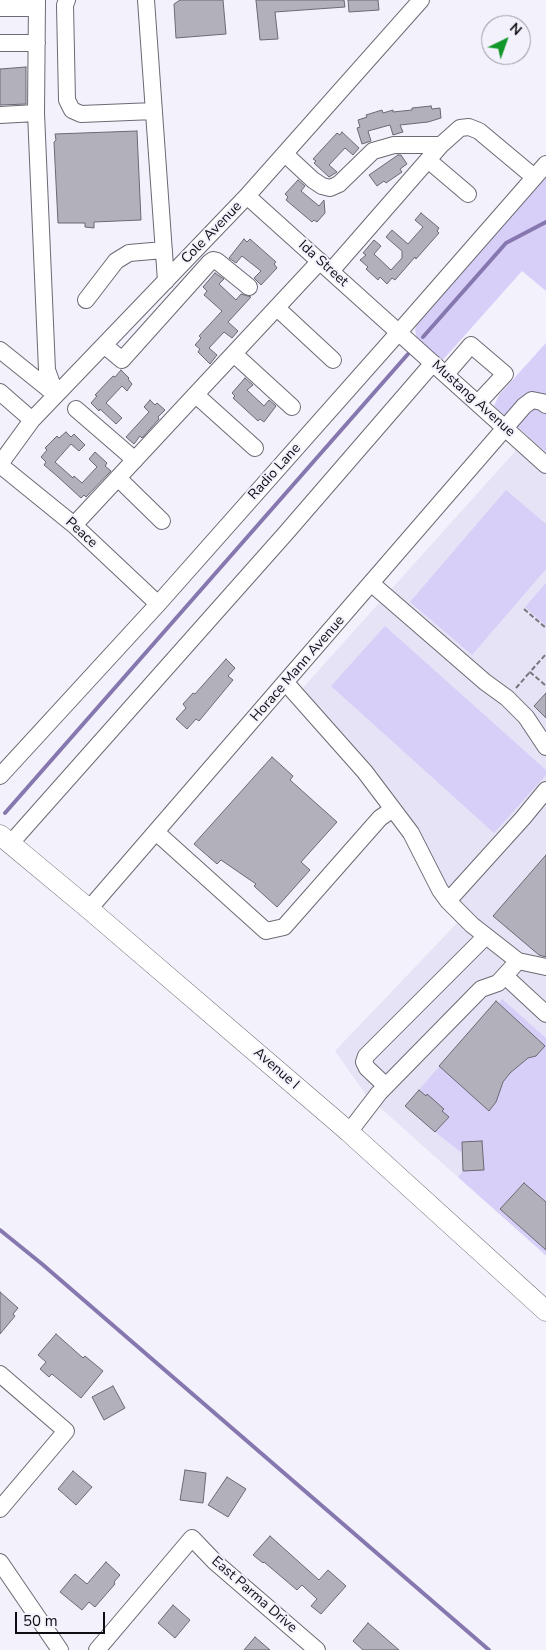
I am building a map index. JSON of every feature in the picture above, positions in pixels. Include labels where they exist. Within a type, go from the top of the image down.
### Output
[{"type":"main road","name":"Avenue I","points":[[5,840],[349,1132],[546,1311]]},
{"type":"street","points":[[67,0],[65,5],[67,100],[72,110],[81,114],[154,111]]},
{"type":"street","points":[[146,0],[166,281]]},
{"type":"street","name":"Cole Avenue","points":[[0,464],[32,420],[247,196],[421,0]]},
{"type":"street","points":[[0,8],[37,4],[36,113],[47,370],[56,395]]},
{"type":"street","points":[[0,43],[37,43]]},
{"type":"street","points":[[0,115],[36,113]]},
{"type":"street","points":[[74,525],[277,308],[326,266],[460,128],[469,127],[479,131],[534,177]]},
{"type":"street","points":[[284,154],[313,180],[322,186],[330,188],[339,184],[373,152],[394,145],[441,146]]},
{"type":"street","points":[[428,160],[468,194]]},
{"type":"street","name":"Radio Lane","points":[[0,776],[158,604],[400,332],[546,164]]},
{"type":"street","name":"Ida Street","points":[[247,196],[400,332]]},
{"type":"street","points":[[86,300],[116,261],[129,253],[164,250]]},
{"type":"street","points":[[104,345],[122,360],[213,260],[217,261],[249,287]]},
{"type":"street","points":[[277,308],[333,360]]},
{"type":"street","name":"Mustang Avenue","points":[[400,332],[546,465]]},
{"type":"street","points":[[5,840],[440,368],[471,345],[505,374],[478,404]]},
{"type":"street","points":[[0,350],[56,395]]},
{"type":"street","points":[[234,354],[292,407]]},
{"type":"street","points":[[0,392],[32,420]]},
{"type":"street","points":[[196,395],[255,448]]},
{"type":"street","name":"Horace Mann Avenue","points":[[89,910],[524,406],[532,400],[546,405]]},
{"type":"street","points":[[76,409],[135,460]]},
{"type":"street","name":"Peace","points":[[0,464],[74,525],[158,604]]},
{"type":"street","points":[[118,478],[162,521]]},
{"type":"street","points":[[372,584],[485,682],[508,698],[526,717],[546,747]]},
{"type":"street","points":[[286,683],[365,772],[411,832],[440,890],[448,901],[472,925],[518,961],[546,967]]},
{"type":"street","points":[[448,901],[546,790]]},
{"type":"street","points":[[156,832],[266,931],[284,927],[380,818],[393,809]]},
{"type":"street","points":[[383,1090],[364,1062],[366,1056],[486,936]]},
{"type":"street","points":[[349,1132],[383,1090],[480,988],[498,983],[518,961]]},
{"type":"street","points":[[505,976],[546,1014]]},
{"type":"street","points":[[0,1374],[66,1431],[0,1508]]},
{"type":"street","name":"East Parma Drive","points":[[97,1650],[192,1538],[309,1648]]},
{"type":"street","points":[[0,1562],[60,1650]]},
{"type":"path","points":[[524,609],[546,628]]},
{"type":"path","points":[[508,698],[546,654]]},
{"type":"path","points":[[530,672],[545,685]]},
{"type":"shaded area","points":[[546,174],[546,291],[522,271],[441,362],[417,339],[415,330],[418,319]]},
{"type":"shaded area","points":[[546,343],[546,1256],[366,1095],[335,1051],[457,923],[441,901],[403,826],[338,749],[291,701],[536,428],[499,395]]},
{"type":"shaded area","points":[[546,343],[546,452],[494,406],[499,395]]},
{"type":"shaded area","points":[[506,490],[546,524],[546,569],[472,655],[410,602]]},
{"type":"shaded area","points":[[546,583],[546,626],[525,607]]},
{"type":"shaded area","points":[[385,626],[546,770],[546,775],[494,833],[331,686]]},
{"type":"shaded area","points":[[502,999],[546,1038],[546,1255],[458,1177],[463,1171],[462,1153],[405,1106],[496,1001],[499,1003]]},
{"type":"building","points":[[180,0],[223,0],[226,34],[176,38],[174,4]]},
{"type":"building","points":[[256,0],[344,0],[345,7],[275,12],[278,39],[260,40]]},
{"type":"building","points":[[348,0],[378,0],[379,10],[349,12]]},
{"type":"building","points":[[26,67],[26,104],[0,105],[0,69]]},
{"type":"building","points":[[431,106],[432,109],[440,108],[441,118],[428,122],[400,125],[403,132],[393,135],[390,125],[368,131],[371,141],[362,144],[357,128],[360,127],[358,120],[367,117],[366,115],[382,110],[383,113],[393,110],[393,112]]},
{"type":"building","points":[[137,131],[141,220],[94,222],[94,228],[85,227],[85,223],[58,223],[55,134]]},
{"type":"building","points":[[342,132],[359,148],[353,155],[345,148],[329,165],[337,172],[329,177],[314,163],[316,161],[313,159],[337,133],[340,135]]},
{"type":"building","points":[[398,155],[401,155],[407,164],[400,169],[402,172],[386,183],[384,181],[377,186],[369,175]]},
{"type":"building","points":[[298,180],[305,186],[301,191],[319,206],[324,200],[325,213],[317,222],[314,220],[312,222],[286,200],[288,197],[285,194]]},
{"type":"building","points":[[421,213],[439,228],[437,231],[439,233],[395,280],[392,278],[387,284],[380,277],[378,280],[366,269],[368,267],[360,260],[366,255],[363,253],[374,240],[381,246],[374,254],[391,270],[402,258],[402,251],[386,237],[392,230],[408,244],[423,227],[415,220]]},
{"type":"building","points":[[244,239],[247,242],[250,239],[276,262],[274,264],[277,268],[261,285],[254,278],[261,271],[242,256],[236,263],[229,258]]},
{"type":"building","points":[[215,273],[224,279],[219,284],[236,300],[241,294],[251,297],[228,322],[238,331],[232,338],[224,332],[209,348],[217,355],[210,364],[198,352],[200,349],[195,345],[201,338],[199,336],[222,311],[204,295],[207,291],[203,287]]},
{"type":"building","points":[[121,370],[132,384],[127,391],[122,386],[106,403],[122,418],[116,424],[91,403],[97,396],[95,395]]},
{"type":"building","points":[[245,378],[253,385],[247,390],[264,406],[269,400],[276,406],[264,422],[260,419],[258,421],[233,398],[235,396],[232,393]]},
{"type":"building","points":[[150,400],[165,410],[142,438],[140,436],[134,444],[126,437],[149,412],[144,407]]},
{"type":"building","points":[[66,432],[71,437],[74,434],[85,445],[79,451],[71,444],[55,462],[73,478],[74,476],[82,483],[97,467],[89,459],[95,452],[107,463],[105,466],[111,471],[86,497],[84,495],[81,498],[44,465],[46,462],[41,457],[47,450],[45,448],[57,436],[59,438]]},
{"type":"building","points":[[226,659],[235,668],[228,676],[233,680],[199,721],[196,719],[187,729],[176,719],[186,708],[183,704],[193,693],[195,694]]},
{"type":"building","points":[[546,693],[546,718],[534,706]]},
{"type":"building","points":[[272,757],[293,776],[290,780],[337,822],[301,862],[310,870],[277,907],[254,886],[256,884],[221,860],[217,864],[194,844]]},
{"type":"building","points":[[546,855],[546,957],[539,955],[493,916]]},
{"type":"building","points":[[496,1001],[545,1046],[536,1056],[528,1058],[510,1073],[503,1082],[496,1102],[489,1111],[439,1066]]},
{"type":"building","points":[[419,1090],[426,1096],[427,1094],[444,1109],[442,1111],[449,1117],[435,1132],[405,1106]]},
{"type":"building","points":[[482,1141],[484,1170],[463,1171],[462,1142]]},
{"type":"building","points":[[524,1183],[546,1202],[546,1250],[500,1209]]},
{"type":"building","points":[[0,1292],[18,1308],[13,1314],[15,1316],[0,1334]]},
{"type":"building","points":[[56,1334],[83,1358],[85,1356],[103,1371],[81,1398],[52,1374],[49,1377],[40,1369],[46,1362],[38,1355]]},
{"type":"building","points":[[113,1386],[125,1408],[104,1420],[92,1397]]},
{"type":"building","points":[[185,1470],[206,1473],[203,1503],[180,1500]]},
{"type":"building","points":[[73,1471],[92,1487],[76,1505],[58,1489]]},
{"type":"building","points":[[227,1477],[246,1489],[228,1517],[208,1505]]},
{"type":"building","points":[[270,1536],[319,1580],[328,1570],[346,1586],[321,1614],[311,1606],[317,1599],[302,1585],[297,1590],[253,1555]]},
{"type":"building","points":[[106,1562],[120,1575],[114,1582],[115,1584],[95,1607],[89,1602],[82,1610],[60,1592],[75,1574],[87,1584]]},
{"type":"building","points":[[173,1605],[190,1620],[175,1638],[158,1623]]},
{"type":"building","points":[[368,1623],[399,1650],[363,1650],[353,1641]]},
{"type":"building","points":[[255,1637],[270,1650],[244,1650]]},
{"type":"waterway","points":[[423,337],[506,243],[546,222]]},
{"type":"waterway","points":[[5,813],[408,354]]},
{"type":"waterway","points":[[0,1230],[42,1264],[489,1650]]}]
